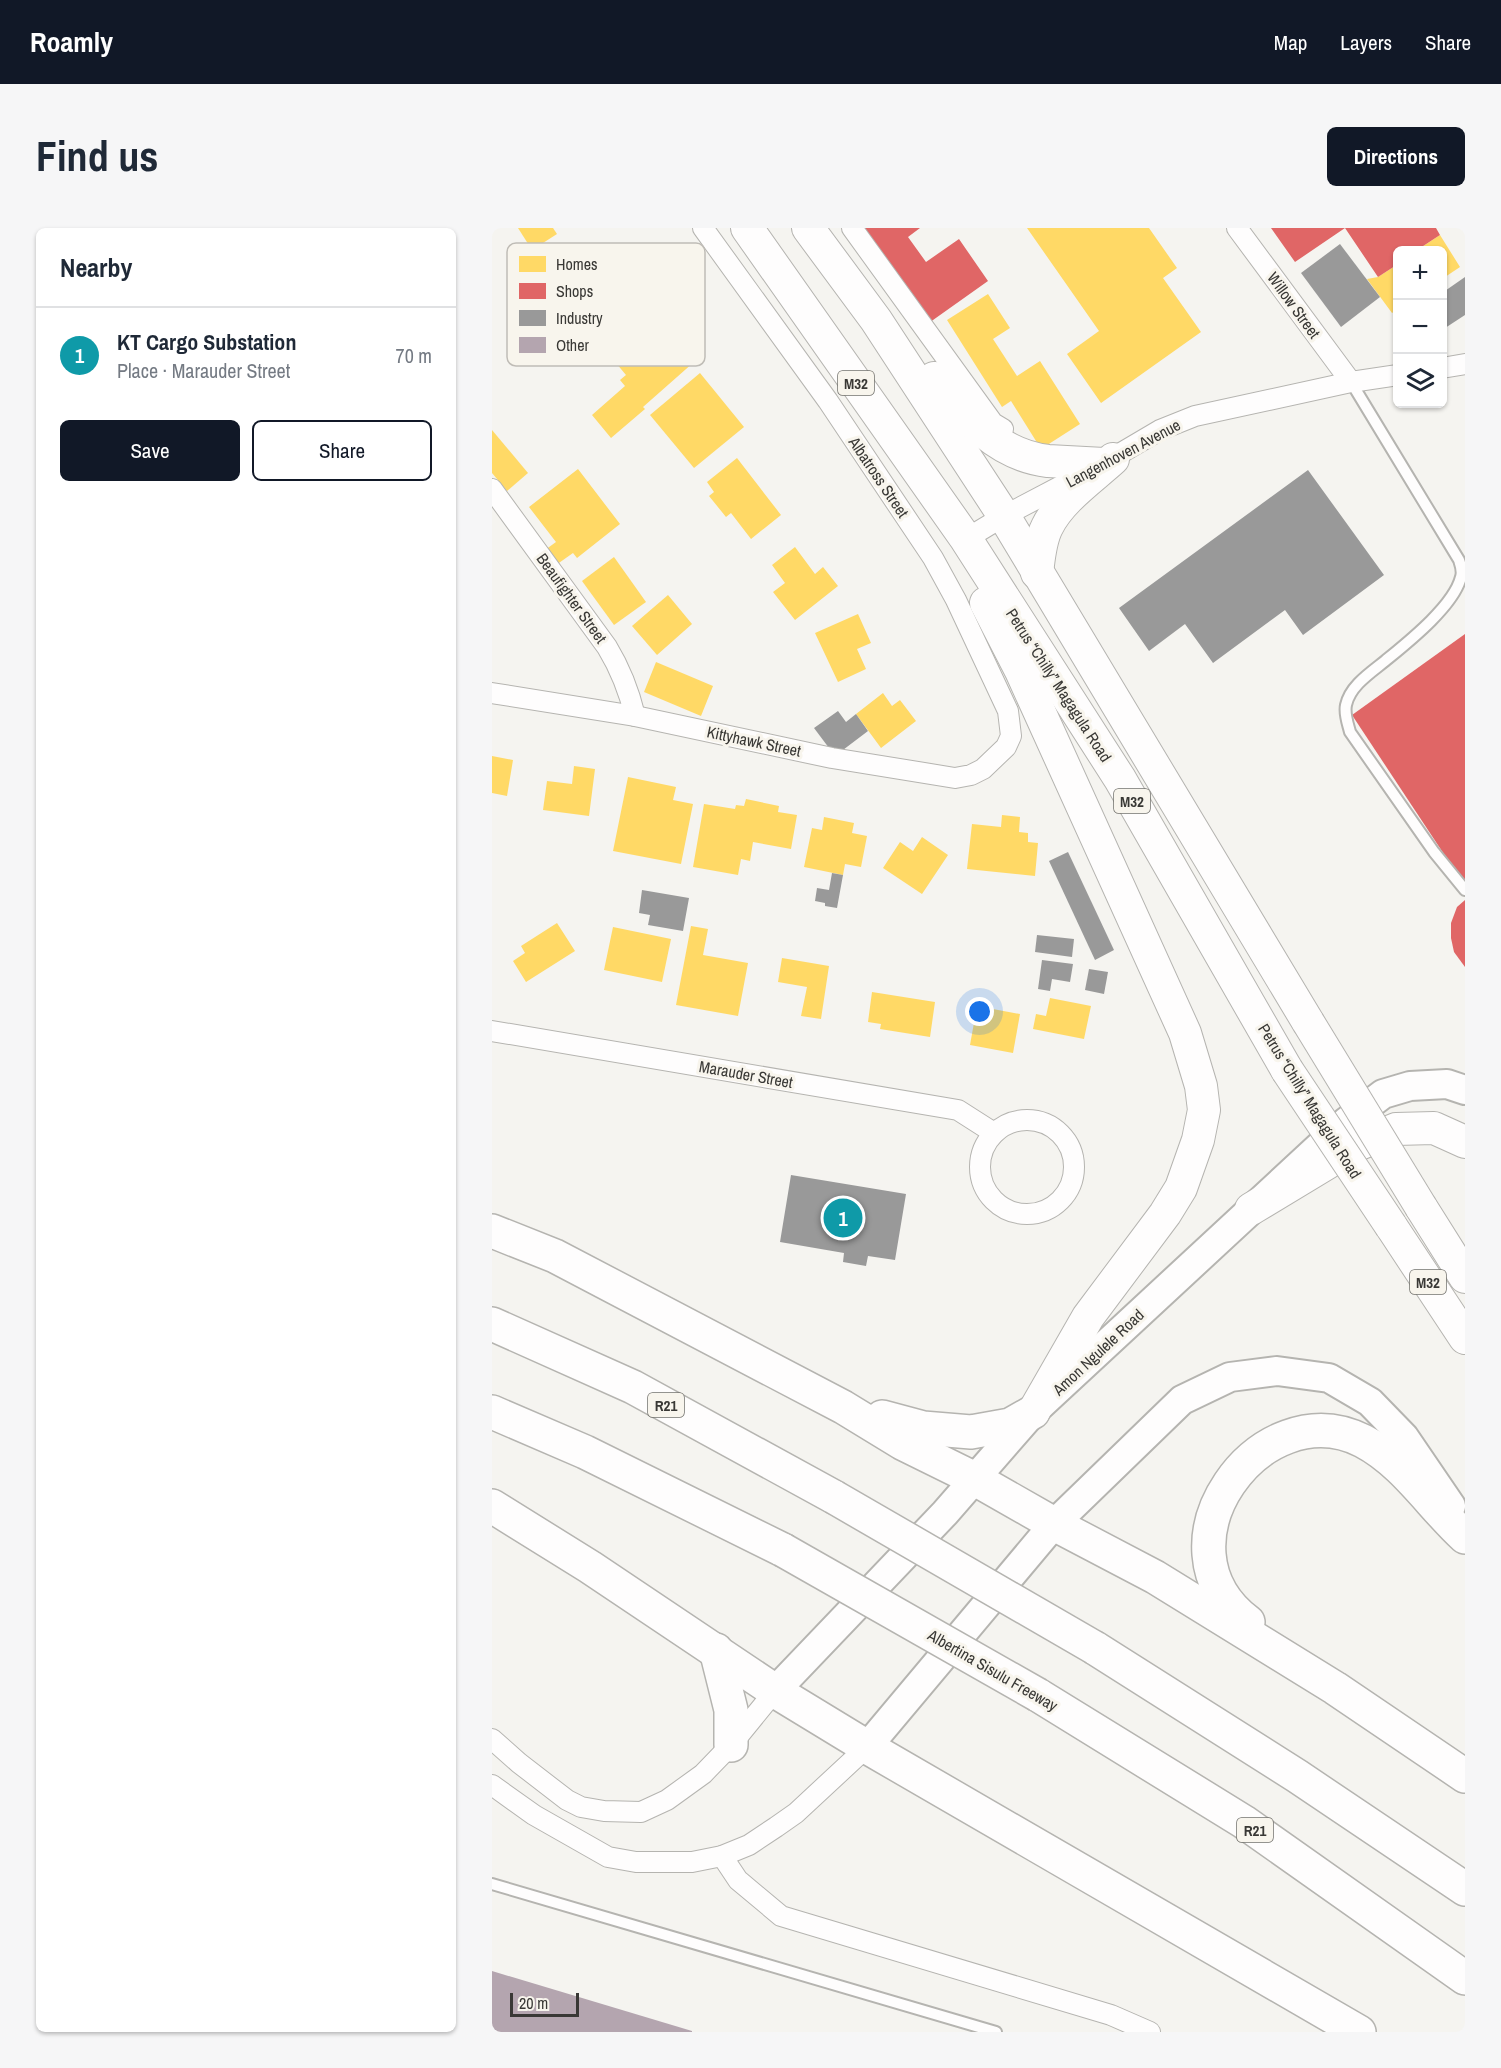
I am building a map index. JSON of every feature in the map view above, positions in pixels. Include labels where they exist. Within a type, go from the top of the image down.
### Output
[{"type":"highway","points":[[492,1231],[555,1256],[843,1407],[902,1443],[975,1479],[1155,1577],[1335,1688],[1465,1776]]},
{"type":"highway","name":"R21","points":[[492,1324],[633,1387],[834,1497],[1095,1648],[1297,1776],[1465,1889]]},
{"type":"highway","points":[[843,1407],[923,1428],[970,1432],[1010,1425],[1034,1412]]},
{"type":"highway","name":"Albertina Sisulu Freeway","points":[[492,1412],[585,1452],[783,1550],[1038,1695],[1244,1822],[1465,1978]]},
{"type":"highway","points":[[1335,1688],[1239,1616],[1216,1586],[1210,1569],[1208,1550],[1211,1529],[1217,1508],[1227,1487],[1241,1467],[1259,1451],[1282,1439],[1307,1432],[1334,1432],[1361,1440],[1381,1453],[1409,1477],[1465,1537]]},
{"type":"highway","points":[[492,1506],[590,1567],[775,1691],[1359,2032]]},
{"type":"highway","points":[[716,1650],[731,1710],[731,1745]]},
{"type":"main road","name":"Petrus “Chilly” Magagula Road","points":[[747,228],[967,540],[1120,779],[1287,1070],[1465,1338]]},
{"type":"main road","name":"M32","points":[[808,228],[876,320],[1004,516],[1036,573],[1465,1277]]},
{"type":"main road","points":[[876,320],[925,368],[967,418],[987,436],[1014,452],[1046,460],[1108,461]]},
{"type":"main road","points":[[1036,573],[1047,527],[1056,513],[1108,461]]},
{"type":"main road","points":[[967,540],[986,603],[1020,671],[1185,1033],[1201,1086],[1204,1110],[1198,1140],[1181,1188],[1165,1214],[1088,1317],[1034,1412]]},
{"type":"main road","name":"Amon Ngulele Road","points":[[775,1691],[945,1513],[1034,1412],[1346,1122],[1383,1094],[1410,1086],[1447,1084],[1465,1090]]},
{"type":"main road","points":[[1251,1209],[1357,1145],[1396,1130],[1434,1128],[1465,1142]]},
{"type":"main road","points":[[867,1746],[1054,1524],[1182,1401],[1230,1377],[1277,1371],[1329,1378],[1370,1402],[1404,1437],[1465,1528]]},
{"type":"street","name":"Albatross Street","points":[[703,228],[828,401],[933,558],[1008,711],[1011,736],[1006,747]]},
{"type":"street","points":[[852,228],[993,423],[1027,442]]},
{"type":"street","name":"Willow Street","points":[[1237,228],[1351,382]]},
{"type":"street","points":[[1447,367],[1465,364]]},
{"type":"street","name":"Langenhoven Avenue","points":[[967,540],[1004,516],[1108,461],[1160,430],[1195,416],[1351,382],[1393,376]]},
{"type":"street","name":"Beaufighter Street","points":[[492,489],[607,647],[627,685],[635,716]]},
{"type":"street","name":"Kittyhawk Street","points":[[492,693],[635,716],[832,758],[955,778],[971,775],[983,769],[1006,747]]},
{"type":"street","name":"Marauder Street","points":[[492,1031],[958,1110],[994,1133]]},
{"type":"street","points":[[1037,1121],[1057,1131],[1071,1149],[1075,1171],[1068,1193],[1051,1209],[1030,1215],[1007,1210],[990,1196],[980,1175],[982,1153],[994,1133],[1014,1122],[1037,1121]]},
{"type":"street","points":[[492,1739],[567,1800],[581,1807],[604,1811],[641,1812],[667,1800],[704,1774],[775,1691]]},
{"type":"street","points":[[492,1785],[534,1815],[608,1857],[636,1862],[692,1862],[723,1856],[749,1845],[796,1813],[867,1746]]},
{"type":"street","points":[[723,1856],[738,1880],[781,1916],[1111,2015],[1150,2032]]},
{"type":"lane","points":[[1351,382],[1463,570],[1458,586],[1443,607],[1411,639],[1363,679],[1351,693],[1346,706],[1346,718],[1350,732],[1434,852],[1465,890]]},
{"type":"lane","points":[[492,1884],[996,2032]]},
{"type":"building: Homes","points":[[518,228],[553,228],[557,234],[543,243],[528,243]]},
{"type":"building: Homes","points":[[1027,228],[1149,228],[1177,268],[1163,278],[1201,332],[1101,403],[1067,354],[1099,331]]},
{"type":"building: Homes","points":[[1440,235],[1447,246],[1423,246]]},
{"type":"building: Homes","points":[[1447,246],[1460,267],[1447,276]]},
{"type":"building: Homes","points":[[1393,267],[1392,313],[1367,279],[1378,277]]},
{"type":"building: Homes","points":[[988,294],[1010,328],[993,339],[1017,376],[1040,361],[1080,424],[1041,449],[1011,401],[1002,407],[947,320]]},
{"type":"building: Homes","points":[[618,366],[689,366],[611,438],[592,415],[625,386],[620,380],[626,375]]},
{"type":"building: Homes","points":[[700,373],[744,427],[694,468],[650,415]]},
{"type":"building: Homes","points":[[492,430],[528,473],[507,491],[492,473]]},
{"type":"building: Homes","points":[[737,458],[781,515],[751,539],[731,513],[726,517],[709,496],[714,492],[707,482]]},
{"type":"building: Homes","points":[[578,469],[620,524],[577,558],[573,553],[556,565],[545,550],[556,542],[529,507]]},
{"type":"building: Homes","points":[[795,547],[815,574],[823,567],[838,586],[795,620],[773,592],[785,583],[772,565]]},
{"type":"building: Homes","points":[[614,557],[646,602],[614,625],[582,581]]},
{"type":"building: Homes","points":[[668,595],[692,624],[657,655],[632,626]]},
{"type":"building: Homes","points":[[858,614],[871,643],[857,649],[866,669],[838,682],[815,633]]},
{"type":"building: Homes","points":[[656,662],[713,686],[701,716],[644,692]]},
{"type":"building: Homes","points":[[883,693],[892,706],[900,700],[916,721],[881,748],[856,714]]},
{"type":"building: Homes","points":[[492,756],[513,760],[507,796],[492,793]]},
{"type":"building: Homes","points":[[574,766],[595,769],[589,816],[543,810],[547,781],[572,784]]},
{"type":"building: Homes","points":[[628,777],[676,787],[673,800],[693,804],[681,864],[613,851]]},
{"type":"building: Homes","points":[[746,799],[779,806],[778,812],[797,815],[791,849],[753,842],[750,861],[741,859],[738,875],[693,867],[704,804],[735,809],[736,805],[744,806]]},
{"type":"building: Homes","points":[[1002,815],[1020,817],[1019,832],[1028,833],[1028,842],[1038,843],[1035,876],[967,869],[972,824],[1001,827]]},
{"type":"building: Homes","points":[[824,817],[854,823],[852,833],[867,836],[861,867],[845,864],[843,875],[804,867],[812,828],[822,830]]},
{"type":"building: Homes","points":[[922,837],[948,855],[922,894],[883,868],[900,842],[913,851]]},
{"type":"building: Homes","points":[[557,923],[575,951],[526,982],[513,961],[525,953],[521,946]]},
{"type":"building: Homes","points":[[691,926],[708,929],[703,955],[748,963],[738,1016],[676,1005]]},
{"type":"building: Homes","points":[[613,927],[671,939],[662,982],[604,970]]},
{"type":"building: Homes","points":[[782,958],[829,966],[821,1019],[801,1016],[807,987],[778,982]]},
{"type":"building: Homes","points":[[872,992],[935,1002],[930,1037],[880,1029],[881,1024],[868,1022]]},
{"type":"building: Homes","points":[[1050,998],[1091,1006],[1084,1039],[1033,1029],[1036,1014],[1046,1016]]},
{"type":"building: Homes","points":[[977,1006],[1020,1014],[1013,1053],[970,1045]]},
{"type":"building: Shops","points":[[857,228],[920,228],[908,237],[926,262],[959,239],[988,281],[926,325]]},
{"type":"building: Shops","points":[[1271,228],[1345,228],[1295,262]]},
{"type":"building: Shops","points":[[1345,228],[1436,228],[1440,235],[1423,246],[1393,246],[1393,267],[1378,277]]},
{"type":"building: Shops","points":[[1465,634],[1465,886],[1352,715]]},
{"type":"building: Shops","points":[[1465,900],[1465,967],[1454,952],[1451,923],[1457,907]]},
{"type":"building: Industry","points":[[1340,244],[1380,297],[1341,327],[1301,273]]},
{"type":"building: Industry","points":[[1465,277],[1465,315],[1447,327],[1447,300],[1447,290]]},
{"type":"building: Industry","points":[[1308,470],[1384,575],[1303,635],[1285,610],[1213,663],[1185,624],[1149,651],[1119,608]]},
{"type":"building: Industry","points":[[838,711],[846,722],[856,714],[868,731],[835,756],[814,728]]},
{"type":"building: Industry","points":[[1068,852],[1114,950],[1095,960],[1049,861]]},
{"type":"building: Industry","points":[[832,873],[843,875],[837,908],[815,901],[817,888],[829,890]]},
{"type":"building: Industry","points":[[642,890],[689,898],[683,931],[648,925],[650,915],[639,913]]},
{"type":"building: Industry","points":[[1037,935],[1074,939],[1072,957],[1035,952]]},
{"type":"building: Industry","points":[[1042,960],[1073,964],[1070,982],[1052,979],[1050,991],[1038,989]]},
{"type":"building: Industry","points":[[1089,969],[1108,972],[1104,994],[1085,990]]},
{"type":"building: Industry","points":[[791,1175],[906,1194],[895,1260],[868,1256],[866,1266],[843,1262],[844,1253],[780,1242]]},
{"type":"building: Other","points":[[492,1971],[692,2031],[692,2032],[492,2032]]},
{"type":"place","name":"KT Cargo Substation","points":[[843,1218]]}]
